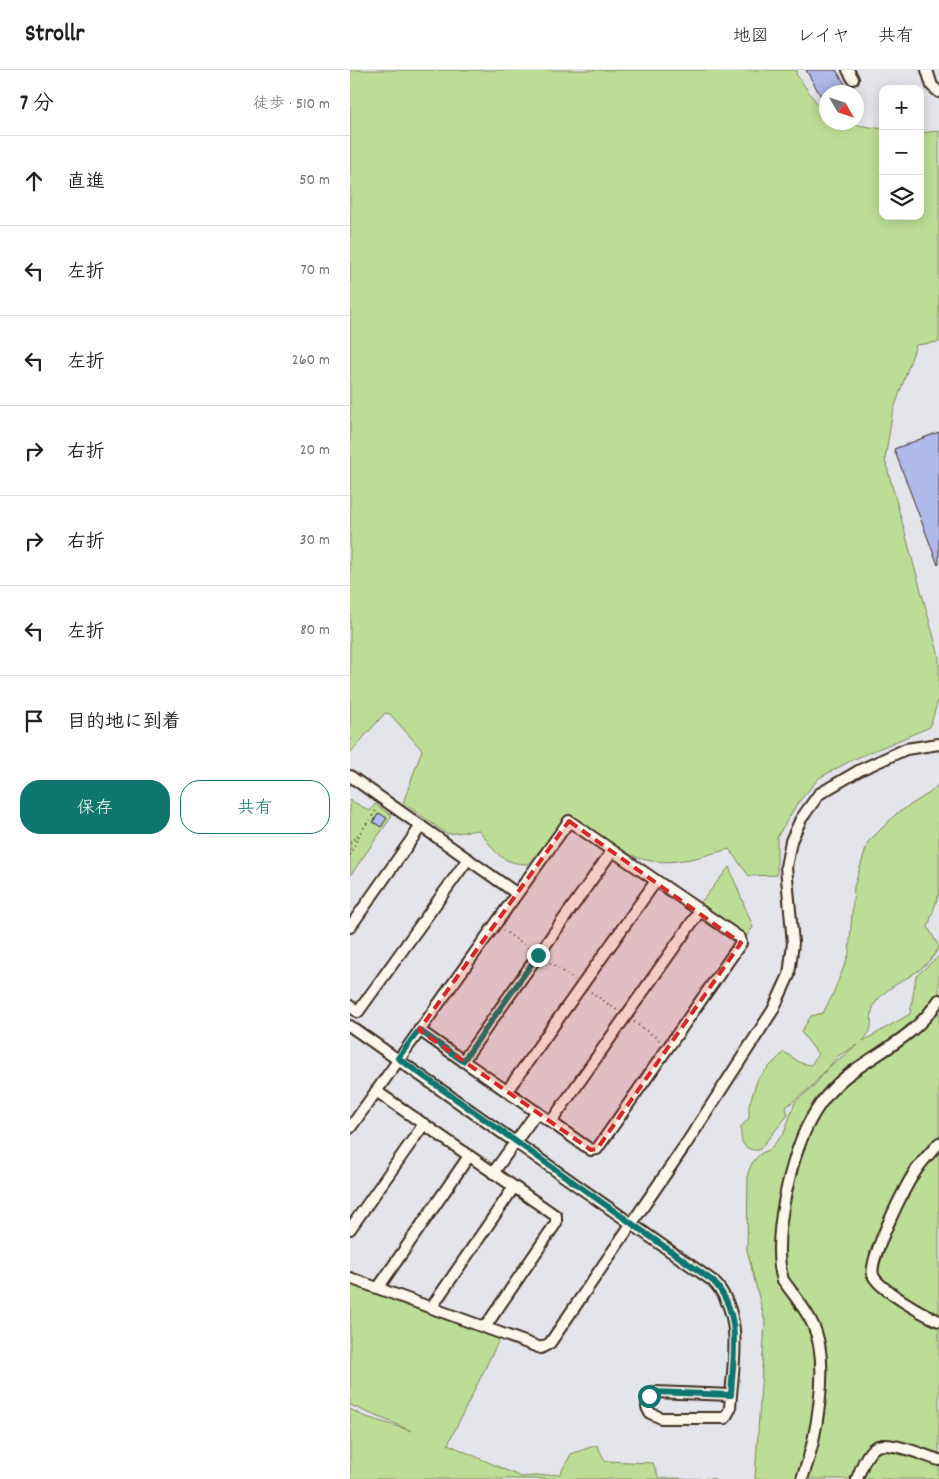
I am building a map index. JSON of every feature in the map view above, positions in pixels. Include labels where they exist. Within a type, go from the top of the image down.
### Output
[{"type":"street","points":[[927,70],[932,86],[939,92]]},
{"type":"street","points":[[350,1278],[541,1348],[550,1344],[686,1144],[774,1010],[788,975],[792,936],[786,867],[791,841],[801,818],[819,794],[860,770],[906,749],[939,744]]},
{"type":"street","points":[[350,776],[516,893]]},
{"type":"street","points":[[350,1128],[398,1058],[569,821],[740,938],[741,943],[597,1149],[591,1150],[419,1030]]},
{"type":"street","points":[[350,927],[421,826]]},
{"type":"street","points":[[463,1061],[612,851]]},
{"type":"street","points":[[350,1006],[358,1012],[468,860]]},
{"type":"street","points":[[507,1091],[656,881]]},
{"type":"street","points":[[551,1122],[700,911]]},
{"type":"street","points":[[802,1479],[811,1455],[815,1435],[820,1386],[820,1355],[814,1325],[783,1280],[781,1272],[779,1242],[791,1170],[804,1133],[815,1110],[831,1090],[851,1073],[890,1048],[920,1025],[939,1000]]},
{"type":"street","points":[[350,1026],[713,1281],[723,1291],[734,1316],[735,1331],[731,1395],[730,1409],[725,1418],[661,1418],[650,1413],[647,1407],[649,1396],[654,1392],[731,1395]]},
{"type":"street","points":[[376,1091],[556,1216],[556,1223],[485,1327]]},
{"type":"street","points":[[519,1137],[537,1112]]},
{"type":"street","points":[[350,1229],[424,1124]]},
{"type":"street","points":[[939,1143],[916,1170],[881,1240],[872,1272],[876,1281],[908,1304],[939,1322]]},
{"type":"street","points":[[493,1173],[511,1148]]},
{"type":"street","points":[[378,1288],[469,1156]]},
{"type":"street","points":[[431,1308],[514,1187]]},
{"type":"street","points":[[857,1479],[872,1449],[879,1445],[896,1446],[939,1460]]},
{"type":"path","points":[[350,855],[360,833],[383,800]]},
{"type":"path","points":[[350,842],[360,833]]},
{"type":"highlighted area","points":[[569,821],[741,943],[597,1149],[591,1150],[419,1030]]},
{"type":"green space","points":[[350,70],[797,70],[796,74],[819,106],[819,130],[864,130],[864,126],[879,128],[879,220],[924,220],[924,133],[939,131],[939,342],[916,345],[892,415],[885,460],[939,656],[939,697],[930,727],[852,760],[819,778],[797,804],[777,837],[777,875],[749,876],[729,849],[677,861],[656,862],[646,860],[627,853],[570,815],[528,864],[511,862],[499,855],[479,830],[447,834],[403,803],[422,750],[390,714],[385,713],[350,753]]},
{"type":"green space","points":[[939,783],[939,893],[928,927],[939,947],[917,972],[891,988],[876,1002],[873,1009],[870,1031],[863,1041],[910,1014],[916,976],[939,956],[939,1479],[755,1479],[765,1322],[747,1250],[748,1173],[752,1163],[760,1154],[770,1149],[784,1133],[795,1102],[813,1087],[830,1066],[857,1045],[838,1056],[811,1087],[786,1107],[788,1115],[759,1150],[746,1147],[741,1137],[741,1127],[749,1118],[749,1105],[758,1078],[784,1052],[801,1063],[811,1065],[818,1054],[801,1032],[811,1016],[823,1013],[849,954],[854,887],[868,842],[896,814],[931,792]]},
{"type":"green space","points":[[350,800],[370,811],[375,804],[392,816],[350,876]]},
{"type":"green space","points":[[729,867],[753,927],[744,940],[698,906]]},
{"type":"green space","points":[[350,1281],[501,1336],[448,1444],[521,1477],[560,1474],[571,1454],[597,1445],[605,1461],[653,1463],[659,1478],[715,1479],[350,1479],[350,1409],[363,1416],[412,1431],[350,1405]]},
{"type":"building","points":[[806,70],[836,70],[846,85],[819,85],[819,93]]},
{"type":"building","points":[[939,432],[939,564],[938,565],[894,449]]},
{"type":"building","points":[[379,813],[387,818],[381,827],[373,822]]},
{"type":"route","points":[[538,955],[463,1061],[419,1030],[398,1058],[713,1281],[723,1291],[734,1316],[735,1331],[731,1395],[654,1392],[649,1396]]}]
